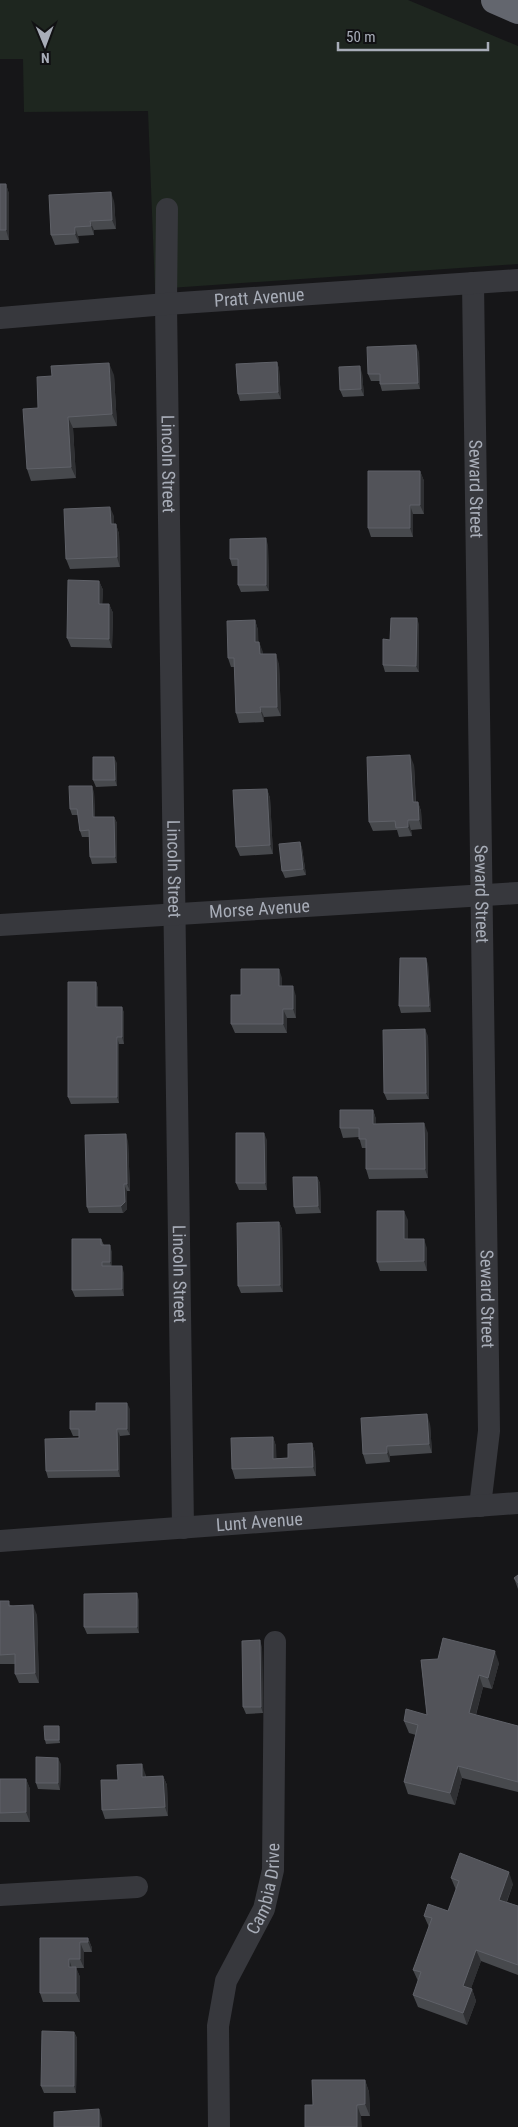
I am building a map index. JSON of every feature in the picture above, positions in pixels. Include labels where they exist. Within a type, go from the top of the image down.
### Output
[{"type":"highway","points":[[495,0],[518,10]]},
{"type":"street","name":"Lincoln Street","points":[[167,209],[166,304],[183,1528]]},
{"type":"street","name":"Pratt Avenue","points":[[0,318],[166,304],[518,280]]},
{"type":"street","name":"Seward Street","points":[[473,283],[489,1430],[480,1506]]},
{"type":"street","name":"Morse Avenue","points":[[0,925],[518,892]]},
{"type":"street","name":"Lunt Avenue","points":[[0,1541],[518,1503]]},
{"type":"street","name":"Cambia Drive","points":[[218,2127],[218,2026],[226,1981],[264,1909],[273,1870],[275,1642]]},
{"type":"street","points":[[0,1895],[138,1887]]},
{"type":"shaded area","points":[[0,0],[408,0],[518,46],[518,264],[155,289],[148,111],[24,112],[23,59],[0,59]]},
{"type":"building","points":[[0,184],[6,184],[6,230],[0,230]]},
{"type":"building","points":[[111,192],[112,220],[90,221],[91,226],[75,227],[75,234],[51,235],[49,195]]},
{"type":"building","points":[[416,345],[418,383],[380,384],[380,374],[368,374],[367,347]]},
{"type":"building","points":[[277,362],[278,392],[238,394],[236,364]]},
{"type":"building","points":[[109,363],[112,414],[68,417],[71,467],[27,469],[23,409],[38,408],[37,377],[52,376],[51,366]]},
{"type":"building","points":[[360,366],[361,389],[340,390],[339,367]]},
{"type":"building","points":[[368,471],[420,471],[420,505],[410,505],[410,528],[368,528]]},
{"type":"building","points":[[110,507],[111,524],[116,524],[117,557],[66,559],[64,509]]},
{"type":"building","points":[[266,538],[266,585],[238,585],[238,559],[230,559],[230,539]]},
{"type":"building","points":[[68,580],[99,581],[99,604],[109,604],[109,639],[67,638]]},
{"type":"building","points":[[391,618],[417,618],[416,666],[383,665],[383,639],[390,640]]},
{"type":"building","points":[[255,620],[255,642],[259,642],[260,654],[276,654],[277,707],[260,707],[261,712],[236,713],[234,658],[228,658],[227,621]]},
{"type":"building","points":[[410,755],[413,802],[418,802],[419,820],[408,820],[408,827],[396,828],[395,821],[369,822],[367,757]]},
{"type":"building","points":[[93,757],[114,757],[115,780],[93,780]]},
{"type":"building","points":[[69,786],[92,786],[93,817],[114,817],[115,857],[90,857],[89,830],[80,831],[77,809],[70,809]]},
{"type":"building","points":[[267,789],[270,845],[236,847],[233,790]]},
{"type":"building","points":[[300,842],[303,869],[282,871],[279,844]]},
{"type":"building","points":[[400,958],[426,958],[429,1006],[399,1006]]},
{"type":"building","points":[[241,969],[279,969],[279,986],[293,986],[293,1009],[283,1009],[283,1024],[231,1024],[231,995],[241,995]]},
{"type":"building","points":[[68,982],[96,982],[96,1007],[122,1007],[122,1037],[117,1037],[117,1097],[68,1097]]},
{"type":"building","points":[[425,1029],[426,1093],[384,1093],[383,1030]]},
{"type":"building","points":[[340,1110],[373,1110],[373,1124],[424,1123],[425,1169],[366,1169],[366,1139],[359,1139],[359,1128],[340,1128]]},
{"type":"building","points":[[236,1133],[264,1133],[265,1183],[236,1183]]},
{"type":"building","points":[[126,1134],[127,1184],[124,1184],[125,1202],[121,1206],[87,1207],[85,1135]]},
{"type":"building","points":[[293,1177],[317,1177],[318,1206],[294,1207]]},
{"type":"building","points":[[377,1211],[404,1211],[404,1239],[424,1239],[424,1261],[377,1262]]},
{"type":"building","points":[[279,1222],[280,1285],[238,1286],[237,1223]]},
{"type":"building","points":[[72,1239],[101,1239],[101,1245],[110,1245],[110,1262],[102,1262],[102,1266],[122,1266],[122,1289],[72,1290]]},
{"type":"building","points":[[96,1403],[127,1403],[127,1429],[117,1429],[118,1470],[46,1471],[45,1439],[79,1438],[79,1429],[70,1429],[70,1411],[96,1411]]},
{"type":"building","points":[[427,1414],[429,1444],[387,1446],[387,1453],[363,1454],[361,1418]]},
{"type":"building","points":[[273,1437],[273,1459],[288,1458],[288,1444],[312,1443],[313,1467],[232,1469],[231,1438]]},
{"type":"building","points":[[518,1575],[518,1583],[514,1578]]},
{"type":"building","points":[[137,1593],[137,1627],[84,1627],[84,1594]]},
{"type":"building","points":[[0,1601],[9,1601],[9,1606],[33,1605],[35,1673],[15,1674],[15,1654],[0,1655]]},
{"type":"building","points":[[443,1638],[495,1651],[488,1678],[479,1675],[469,1713],[518,1726],[518,1782],[458,1766],[450,1793],[404,1782],[418,1725],[404,1721],[406,1709],[427,1715],[421,1660],[438,1659]]},
{"type":"building","points":[[260,1640],[261,1707],[243,1707],[242,1641]]},
{"type":"building","points":[[44,1726],[59,1726],[59,1740],[45,1740]]},
{"type":"building","points":[[36,1757],[58,1758],[58,1783],[36,1783]]},
{"type":"building","points":[[142,1764],[142,1777],[163,1776],[165,1807],[102,1810],[101,1780],[118,1780],[117,1765]]},
{"type":"building","points":[[0,1779],[26,1779],[26,1812],[0,1813]]},
{"type":"building","points":[[460,1853],[509,1872],[499,1900],[518,1906],[518,1965],[476,1950],[463,1986],[472,1989],[463,2013],[413,1995],[421,1972],[413,1970],[432,1918],[424,1916],[428,1904],[448,1911],[459,1881],[451,1878]]},
{"type":"building","points":[[40,1938],[88,1938],[88,1942],[80,1942],[80,1959],[69,1959],[69,1967],[76,1967],[76,1993],[40,1993]]},
{"type":"building","points":[[42,2031],[74,2032],[74,2086],[41,2086]]},
{"type":"building","points":[[312,2080],[365,2080],[365,2104],[357,2105],[357,2127],[305,2127],[305,2105],[313,2105]]},
{"type":"building","points":[[99,2109],[99,2127],[54,2127],[54,2112]]}]
